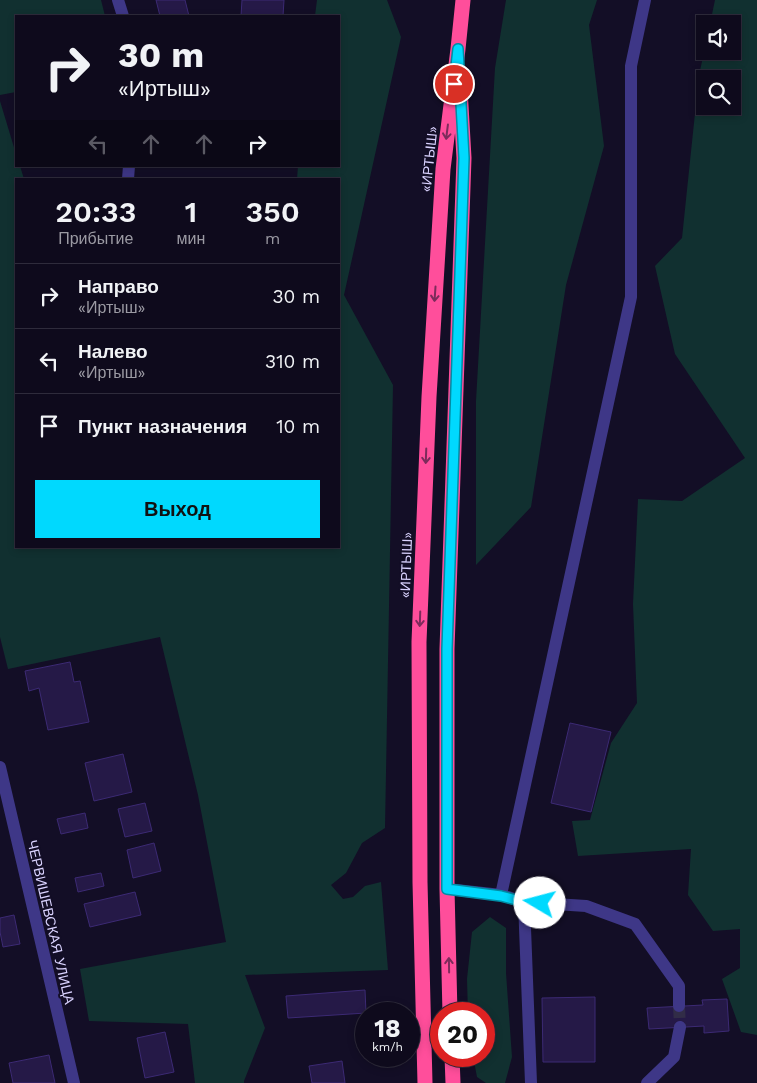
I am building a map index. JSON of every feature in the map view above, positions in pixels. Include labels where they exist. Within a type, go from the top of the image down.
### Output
[{"type":"highway","name":"«ИРТЫШ»","points":[[425,1083],[420,882],[419,642],[428,397],[443,170],[463,0]]},
{"type":"highway","name":"«ИРТЫШ»","points":[[450,1002],[447,889],[447,649],[464,158],[458,49]]},
{"type":"highway","points":[[452,1067],[453,1083]]},
{"type":"street","points":[[118,0],[123,15]]},
{"type":"street","points":[[501,896],[631,297],[631,66],[644,0]]},
{"type":"street","name":"ЧЕРВИШЕВСКАЯ УЛИЦА","points":[[0,767],[74,1083]]},
{"type":"street","points":[[447,889],[501,896],[524,902],[586,906],[635,924],[679,986],[679,1006]]},
{"type":"street","points":[[524,902],[531,1083]]},
{"type":"street","points":[[646,1083],[674,1057],[680,1027]]},
{"type":"green space","points":[[0,0],[101,0],[105,15],[15,15],[15,92],[0,95]]},
{"type":"green space","points":[[317,0],[387,0],[401,37],[344,295],[393,385],[385,828],[362,843],[346,873],[331,885],[343,899],[353,897],[365,886],[381,882],[388,970],[245,975],[265,1028],[244,1083],[195,1083],[188,1024],[89,1021],[80,969],[226,942],[198,795],[160,637],[8,669],[0,637],[0,101],[15,151],[15,167],[20,167],[24,178],[15,178],[15,548],[340,548],[340,178],[297,178],[298,167],[340,167],[340,15],[315,15]]},
{"type":"green space","points":[[506,0],[597,0],[589,25],[604,146],[566,285],[531,507],[476,565],[476,401],[495,68]]},
{"type":"green space","points":[[715,0],[757,0],[757,1035],[741,1032],[722,979],[740,968],[740,929],[713,931],[688,895],[691,849],[578,856],[572,821],[590,820],[611,743],[637,703],[633,604],[638,499],[682,501],[745,458],[675,354],[655,266],[682,238],[696,104],[696,115],[741,115],[741,70],[700,70],[702,60],[741,60],[741,15],[712,15]]},
{"type":"green space","points":[[490,917],[506,928],[506,973],[512,1057],[505,1083],[486,1083],[477,1077],[475,1067],[495,1067],[495,1002],[468,1002],[467,979],[472,932]]},
{"type":"building","points":[[156,0],[185,0],[189,15],[160,15]]},
{"type":"building","points":[[242,0],[284,0],[283,15],[241,15]]},
{"type":"building","points":[[70,662],[74,682],[80,681],[89,722],[48,730],[39,688],[29,691],[25,671]]},
{"type":"building","points":[[570,723],[611,732],[591,812],[551,803]]},
{"type":"building","points":[[123,754],[132,792],[94,801],[85,763]]},
{"type":"building","points":[[145,803],[152,831],[125,837],[118,809]]},
{"type":"building","points":[[85,813],[88,828],[61,834],[57,819]]},
{"type":"building","points":[[154,843],[161,871],[133,878],[127,850]]},
{"type":"building","points":[[101,873],[104,886],[78,892],[75,878]]},
{"type":"building","points":[[135,892],[141,915],[90,927],[84,904]]},
{"type":"building","points":[[14,915],[20,944],[3,947],[0,918]]},
{"type":"building","points":[[365,990],[366,1002],[355,1002],[355,1014],[288,1018],[286,996]]},
{"type":"building","points":[[595,997],[595,1062],[543,1062],[542,998]]},
{"type":"building","points":[[727,999],[729,1031],[704,1033],[704,1026],[649,1029],[647,1008],[703,1005],[702,1000]]},
{"type":"building","points":[[165,1032],[174,1072],[145,1078],[137,1038]]},
{"type":"building","points":[[49,1055],[55,1083],[13,1083],[9,1063]]},
{"type":"building","points":[[342,1061],[345,1083],[312,1083],[309,1066]]},
{"type":"tunnel","points":[[679,1006],[680,1027]]},
{"type":"route","points":[[454,84],[458,49],[464,158],[447,649],[447,889],[540,903]]}]
